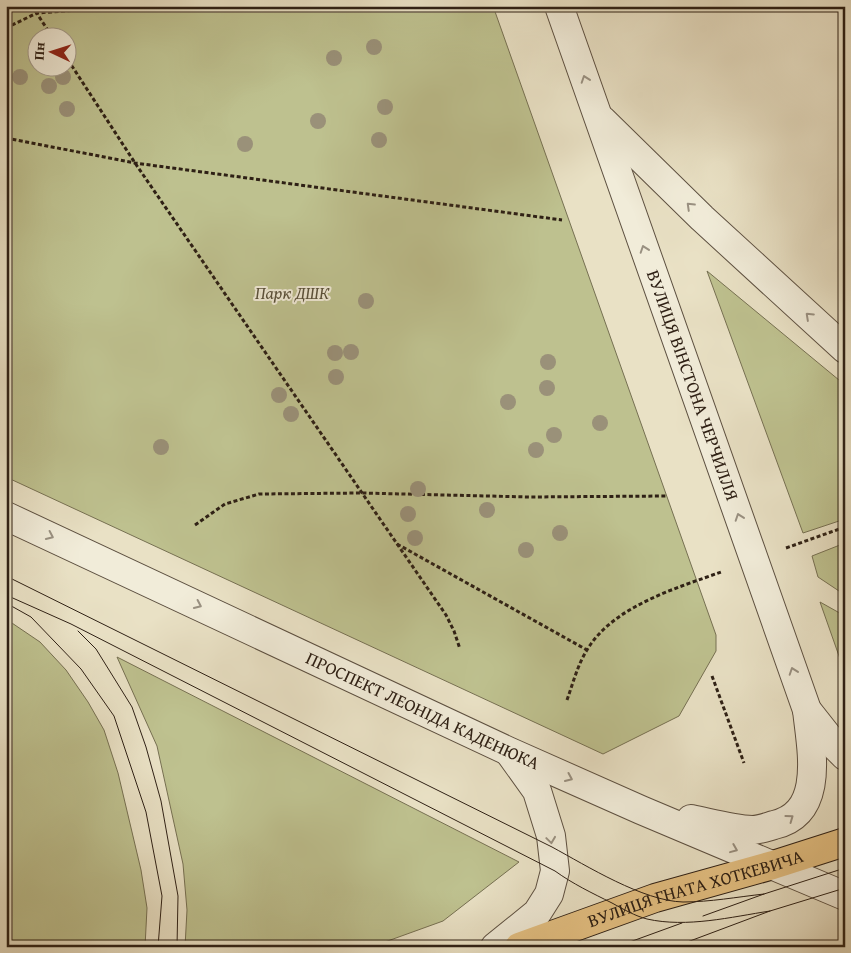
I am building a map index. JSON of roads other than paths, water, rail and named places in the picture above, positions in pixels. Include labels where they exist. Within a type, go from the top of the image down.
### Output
[{"type":"highway","name":"ВУЛИЦЯ ГНАТА ХОТКЕВИЧА","points":[[519,947],[655,898],[773,865],[845,842]]},
{"type":"street","name":"ВУЛИЦЯ ВІНСТОНА ЧЕРЧИЛЛЯ","points":[[559,6],[807,710],[845,756]]},
{"type":"street","points":[[598,116],[702,218],[845,349]]},
{"type":"street","name":"ПРОСПЕКТ ЛЕОНІДА КАДЕНЮКА","points":[[6,516],[508,750],[641,810],[845,896]]},
{"type":"street","points":[[641,810],[753,830],[782,823],[802,809],[811,788],[812,752],[807,710]]},
{"type":"street","points":[[495,947],[538,913],[549,894],[555,871],[551,836],[538,791],[508,750]]},
{"type":"tram line","points":[[6,576],[633,889],[651,896],[683,902],[764,894]]},
{"type":"tram line","points":[[6,595],[71,624],[555,871],[583,888],[638,916],[662,921],[693,922],[770,911]]},
{"type":"tram line","points":[[6,603],[31,617],[81,669],[114,716],[146,812],[162,896],[158,947]]},
{"type":"tram line","points":[[78,631],[96,649],[132,707],[146,747],[161,801],[178,896],[177,947]]},
{"type":"tram line","points":[[703,916],[845,868]]},
{"type":"tram line","points":[[674,947],[770,911],[845,888]]},
{"type":"tram line","points":[[616,947],[682,923]]},
{"type":"park label","name":"Парк ДШК","points":[[292,293]]}]
